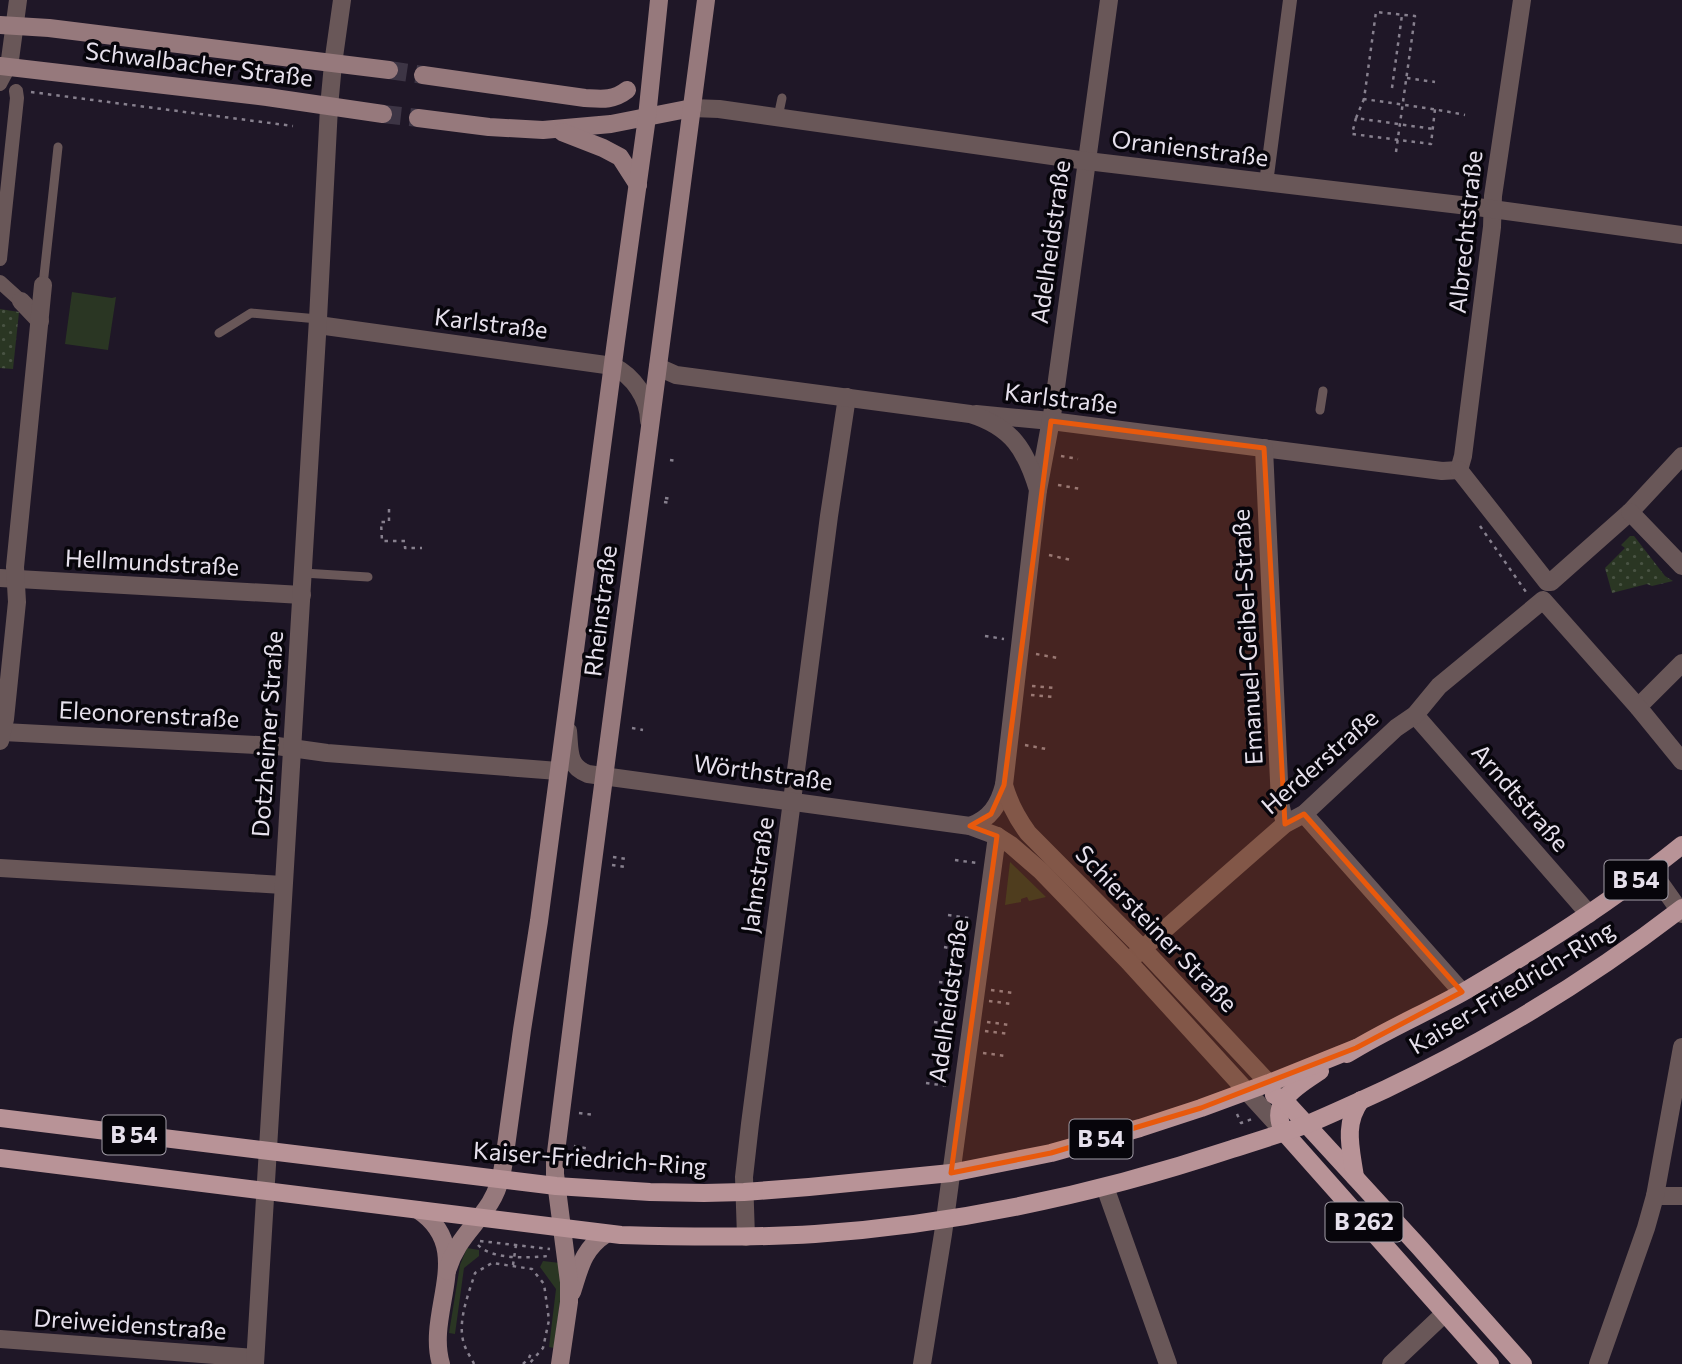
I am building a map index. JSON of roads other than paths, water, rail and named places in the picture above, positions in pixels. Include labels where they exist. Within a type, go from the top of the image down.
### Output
[{"type":"main road","name":"Rheinstraße","points":[[447,1272],[457,1246],[484,1211],[501,1179],[540,921],[558,771],[648,117],[659,0]]},
{"type":"main road","name":"Rheinstraße","points":[[569,1302],[555,1160],[706,0]]},
{"type":"main road","name":"Schwalbacher Straße","points":[[7,26],[58,29],[389,70]]},
{"type":"main road","points":[[0,50],[5,66]]},
{"type":"main road","points":[[594,126],[616,105],[652,55]]},
{"type":"main road","name":"Schwalbacher Straße","points":[[5,66],[383,114]]},
{"type":"main road","points":[[423,75],[585,98],[611,98],[626,90]]},
{"type":"main road","points":[[418,118],[489,127],[555,130],[594,126],[692,108]]},
{"type":"main road","points":[[555,130],[620,157],[638,185]]},
{"type":"main road","name":"Kaiser-Friedrich-Ring","points":[[1284,1100],[1299,1085],[1356,1048],[1516,961],[1589,914],[1682,845]]},
{"type":"main road","name":"Kaiser-Friedrich-Ring","points":[[266,1191],[418,1210],[484,1211],[500,1221],[606,1234],[681,1237],[746,1237],[864,1230],[1014,1208],[1105,1187],[1306,1125],[1450,1057],[1515,1021],[1575,984],[1681,911]]},
{"type":"main road","name":"Kaiser-Friedrich-Ring","points":[[268,1152],[556,1186],[650,1192],[744,1192],[822,1186],[951,1173],[1051,1153],[1140,1128],[1269,1083],[1356,1048]]},
{"type":"main road","points":[[1246,1091],[1266,1092],[1284,1100],[1279,1115],[1283,1132]]},
{"type":"main road","name":"Schiersteiner Straße","points":[[1284,1100],[1523,1364]]},
{"type":"main road","points":[[1355,1177],[1349,1136],[1350,1123],[1361,1100]]},
{"type":"main road","name":"B 54","points":[[0,1118],[268,1152]]},
{"type":"main road","name":"Schiersteiner Straße","points":[[1283,1132],[1490,1364]]},
{"type":"main road","name":"B 54","points":[[0,1158],[266,1191]]},
{"type":"main road","points":[[418,1210],[433,1222],[447,1249],[447,1272],[437,1343],[441,1364]]},
{"type":"main road","points":[[560,1364],[569,1302],[587,1249],[606,1234]]},
{"type":"street","points":[[0,84],[5,66],[7,26],[18,0]]},
{"type":"street","name":"Dotzheimer Straße","points":[[255,1361],[329,107],[342,0]]},
{"type":"street","name":"Adelheidstraße","points":[[970,825],[991,814],[1002,796],[1004,785],[1038,490],[1051,421],[1109,0]]},
{"type":"street","points":[[1266,183],[1290,0]]},
{"type":"street","name":"Albrechtstraße","points":[[1459,470],[1463,456],[1492,209],[1522,0]]},
{"type":"street","points":[[0,259],[16,90]]},
{"type":"street","name":"Oranienstraße","points":[[692,108],[719,109],[1087,161],[1492,209],[1682,235]]},
{"type":"street","points":[[0,282],[40,321]]},
{"type":"street","points":[[1,736],[17,602],[8,579],[15,567],[43,285]]},
{"type":"street","name":"Karlstraße","points":[[318,322],[411,338],[613,366]]},
{"type":"street","points":[[613,366],[636,385],[643,396],[649,414],[648,440]]},
{"type":"street","name":"Karlstraße","points":[[658,368],[676,375],[970,414],[1051,421],[1264,448],[1315,449],[1442,471],[1459,470]]},
{"type":"street","name":"Jahnstraße","points":[[746,1237],[744,1192],[750,1124],[829,516],[847,397]]},
{"type":"street","name":"Adelheidstraße","points":[[970,414],[989,419],[1014,439],[1027,460],[1038,490]]},
{"type":"street","name":"Emanuel-Geibel-Straße","points":[[1264,448],[1280,803],[1284,824]]},
{"type":"street","points":[[1459,470],[1547,582],[1551,582],[1630,512],[1682,456]]},
{"type":"street","points":[[1630,512],[1682,566]]},
{"type":"street","name":"Hellmundstraße","points":[[8,579],[302,596]]},
{"type":"street","name":"Herderstraße","points":[[1128,961],[1284,824],[1304,814],[1396,728],[1415,715],[1439,686],[1543,600],[1638,707]]},
{"type":"street","points":[[1682,663],[1638,707],[1682,761]]},
{"type":"street","name":"Wörthstraße","points":[[566,715],[573,764],[586,773],[970,825],[997,836]]},
{"type":"street","name":"Arndtstraße","points":[[1415,715],[1589,914]]},
{"type":"street","name":"Eleonorenstraße","points":[[1,736],[292,748]]},
{"type":"street","points":[[292,748],[558,771]]},
{"type":"street","name":"Schiersteiner Straße","points":[[1004,785],[1019,821],[1028,833],[1142,948],[1284,1100]]},
{"type":"street","points":[[1304,814],[1462,992]]},
{"type":"street","name":"Adelheidstraße","points":[[951,1173],[997,836]]},
{"type":"street","name":"Schiersteiner Straße","points":[[997,836],[1017,849],[1041,871],[1128,961],[1283,1132]]},
{"type":"street","points":[[0,868],[284,886]]},
{"type":"street","points":[[1651,870],[1681,911]]},
{"type":"street","points":[[1598,1364],[1655,1196],[1682,1047]]},
{"type":"street","points":[[922,1364],[951,1173]]},
{"type":"street","points":[[1105,1187],[1168,1364]]},
{"type":"street","points":[[1655,1196],[1682,1196]]},
{"type":"street","points":[[1391,1364],[1445,1313]]},
{"type":"street","name":"Dreiweidenstraße","points":[[0,1339],[255,1361]]},
{"type":"lane","points":[[778,117],[782,98]]},
{"type":"lane","points":[[43,285],[58,147]]},
{"type":"lane","points":[[219,333],[251,313],[318,322]]},
{"type":"lane","points":[[1320,410],[1323,391]]},
{"type":"lane","points":[[303,573],[368,577]]},
{"type":"tunnel","points":[[389,70],[423,75]]},
{"type":"tunnel","points":[[383,114],[418,118]]}]
